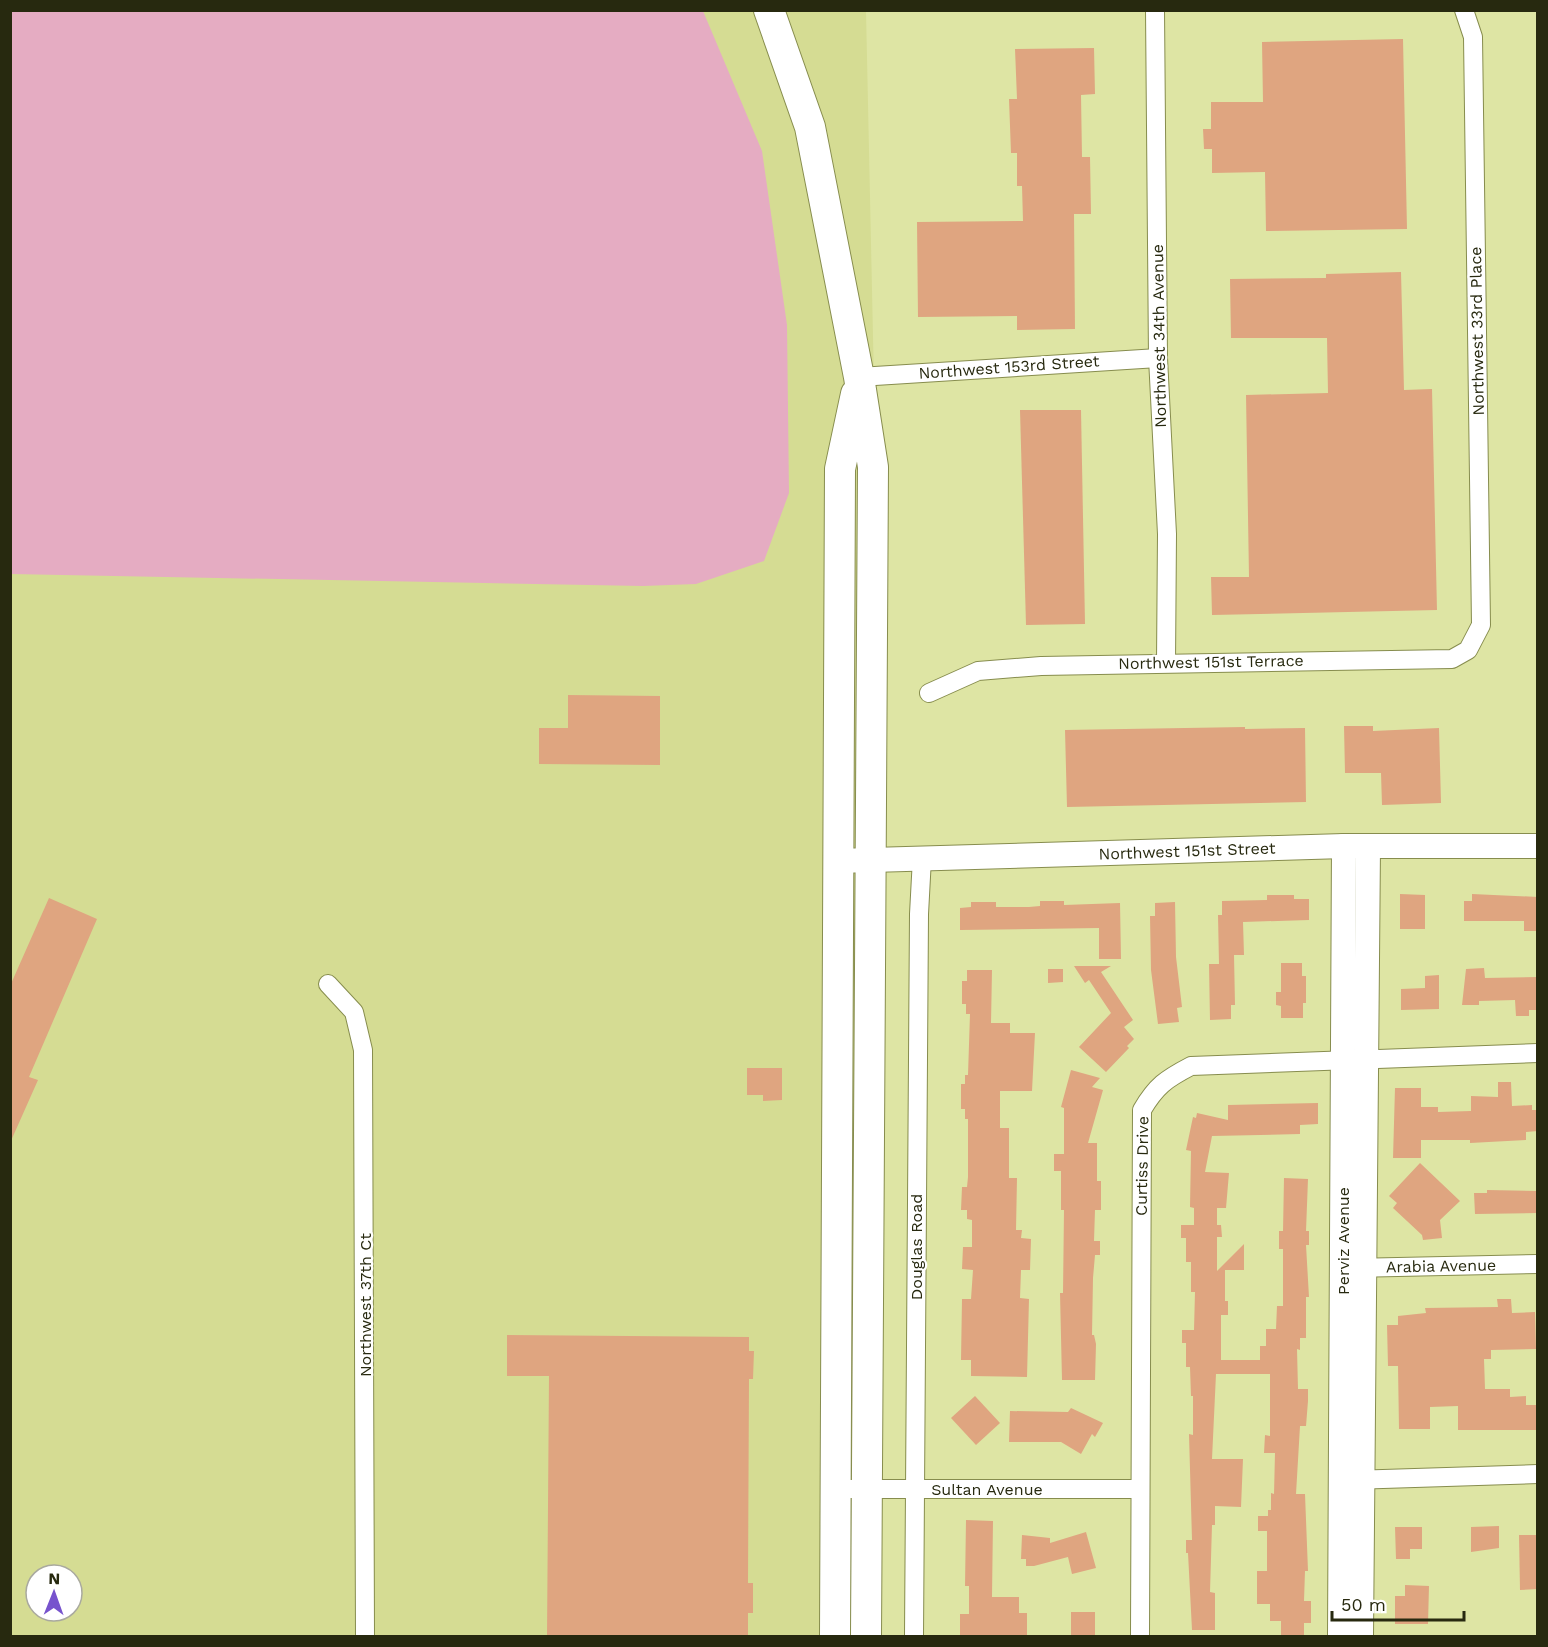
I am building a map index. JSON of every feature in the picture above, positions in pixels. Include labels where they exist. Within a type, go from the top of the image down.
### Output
[{"type":"main road","points":[[770,10],[810,127],[859,377],[873,467],[866,1636]]},
{"type":"main road","points":[[835,1636],[840,470],[859,377]]},
{"type":"street","name":"Northwest 34th Avenue","points":[[1155,10],[1158,358],[1167,534],[1166,662]]},
{"type":"street","name":"Northwest 33rd Place","points":[[1464,10],[1473,37],[1481,625]]},
{"type":"street","name":"Northwest 153rd Street","points":[[859,377],[1158,358]]},
{"type":"street","name":"Northwest 151st Terrace","points":[[929,693],[978,671],[1041,666],[1166,662],[1452,659],[1468,650],[1481,625]]},
{"type":"street","name":"Northwest 151st Street","points":[[837,861],[1356,847],[1538,846]]},
{"type":"street","name":"Perviz Avenue","points":[[1356,847],[1366,1059],[1354,1268],[1354,1480],[1361,1636]]},
{"type":"street","name":"Perviz Avenue","points":[[1354,1268],[1342,1059],[1356,847]]},
{"type":"street","name":"Douglas Road","points":[[914,1636],[919,914],[922,858]]},
{"type":"street","name":"Northwest 37th Ct","points":[[328,984],[354,1012],[363,1050],[365,1636]]},
{"type":"street","name":"Curtiss Drive","points":[[1140,1636],[1142,1110],[1153,1091],[1166,1079],[1191,1066],[1538,1053]]},
{"type":"street","name":"Arabia Avenue","points":[[1354,1268],[1538,1264]]},
{"type":"street","points":[[1354,1480],[1538,1474]]},
{"type":"street","name":"Perviz Avenue","points":[[1340,1636],[1354,1480]]},
{"type":"street","name":"Sultan Avenue","points":[[836,1489],[1139,1489]]},
{"type":"shaded area","points":[[11,10],[703,11],[762,151],[787,325],[789,493],[764,561],[696,584],[643,586],[11,574]]},
{"type":"shaded area","points":[[11,11],[866,11],[885,895],[878,1636],[11,1636]]},
{"type":"building","points":[[1403,39],[1407,229],[1266,231],[1265,172],[1212,173],[1212,149],[1204,149],[1203,129],[1211,129],[1211,102],[1263,102],[1262,42]]},
{"type":"building","points":[[1094,48],[1095,94],[1081,95],[1082,157],[1090,157],[1091,214],[1074,214],[1075,329],[1017,330],[1017,316],[918,317],[917,222],[1023,221],[1022,186],[1017,186],[1017,153],[1011,153],[1009,99],[1017,99],[1015,49]]},
{"type":"building","points":[[1401,272],[1404,390],[1432,389],[1437,610],[1212,615],[1211,577],[1249,577],[1246,395],[1328,393],[1327,338],[1231,338],[1230,279],[1326,278],[1326,274]]},
{"type":"building","points":[[1020,410],[1081,410],[1085,624],[1026,625]]},
{"type":"building","points":[[568,695],[660,696],[660,765],[539,764],[539,728],[568,728]]},
{"type":"building","points":[[1344,726],[1373,726],[1373,731],[1439,728],[1441,803],[1382,805],[1381,773],[1345,773]]},
{"type":"building","points":[[1245,727],[1245,729],[1305,728],[1306,802],[1067,807],[1065,730]]},
{"type":"building","points":[[1400,894],[1425,895],[1425,929],[1400,929]]},
{"type":"building","points":[[1472,894],[1538,897],[1538,931],[1524,931],[1524,921],[1464,921],[1464,901],[1472,901]]},
{"type":"building","points":[[1267,895],[1294,895],[1294,899],[1309,899],[1309,920],[1243,922],[1244,955],[1234,955],[1235,1005],[1231,1005],[1231,1019],[1210,1020],[1209,964],[1219,964],[1218,915],[1222,915],[1222,901],[1267,900]]},
{"type":"building","points":[[49,898],[97,919],[29,1077],[38,1080],[10,1143],[10,986]]},
{"type":"building","points":[[1040,901],[1064,901],[1064,905],[1120,903],[1121,959],[1099,959],[1099,928],[960,930],[960,908],[971,907],[971,902],[996,902],[996,907],[1029,907],[1040,906]]},
{"type":"building","points":[[1175,902],[1176,957],[1182,1007],[1177,1008],[1179,1022],[1158,1024],[1151,970],[1150,916],[1155,916],[1155,903]]},
{"type":"building","points":[[1281,963],[1302,963],[1302,976],[1306,976],[1306,1003],[1303,1003],[1303,1018],[1281,1018],[1281,1006],[1276,1005],[1276,992],[1281,992]]},
{"type":"building","points":[[1074,966],[1111,966],[1101,972],[1133,1020],[1124,1027],[1134,1039],[1127,1046],[1129,1048],[1106,1072],[1079,1047],[1111,1013],[1089,980],[1085,983]]},
{"type":"building","points":[[1484,968],[1485,978],[1538,977],[1538,1010],[1529,1010],[1529,1016],[1516,1016],[1515,1000],[1479,1001],[1479,1005],[1462,1005],[1466,969]]},
{"type":"building","points":[[1048,969],[1063,969],[1063,982],[1048,983]]},
{"type":"building","points":[[967,970],[992,970],[991,1023],[1010,1023],[1010,1033],[1035,1033],[1032,1091],[1000,1091],[1000,1128],[1009,1128],[1009,1178],[1017,1178],[1016,1230],[1022,1230],[1021,1238],[1031,1239],[1030,1270],[1021,1270],[1020,1298],[1029,1299],[1027,1377],[971,1376],[971,1360],[961,1360],[962,1299],[971,1299],[973,1270],[962,1269],[963,1247],[972,1247],[972,1220],[967,1219],[967,1210],[961,1210],[962,1187],[967,1187],[968,1177],[968,1119],[965,1119],[965,1109],[961,1109],[961,1084],[965,1084],[965,1075],[968,1075],[970,1014],[966,1014],[966,1004],[962,1004],[962,981],[967,981]]},
{"type":"building","points":[[1439,975],[1439,1009],[1401,1010],[1401,989],[1425,988],[1425,976]]},
{"type":"building","points":[[747,1068],[782,1068],[782,1100],[763,1101],[763,1095],[747,1095]]},
{"type":"building","points":[[1071,1070],[1100,1078],[1092,1087],[1103,1090],[1088,1143],[1097,1143],[1097,1181],[1101,1181],[1101,1210],[1095,1210],[1094,1241],[1100,1241],[1100,1255],[1095,1255],[1093,1278],[1092,1335],[1094,1335],[1096,1344],[1095,1380],[1062,1380],[1060,1293],[1063,1293],[1064,1210],[1061,1210],[1061,1171],[1054,1171],[1054,1154],[1064,1154],[1064,1108],[1061,1107]]},
{"type":"building","points":[[1498,1082],[1511,1082],[1512,1106],[1532,1105],[1532,1110],[1538,1110],[1538,1131],[1526,1132],[1526,1140],[1470,1143],[1470,1140],[1421,1140],[1421,1158],[1393,1158],[1395,1088],[1421,1088],[1421,1107],[1438,1107],[1438,1112],[1471,1111],[1471,1096],[1498,1097]]},
{"type":"building","points":[[1318,1103],[1318,1124],[1300,1125],[1300,1134],[1212,1136],[1205,1172],[1229,1173],[1226,1208],[1217,1208],[1217,1225],[1221,1225],[1222,1237],[1217,1237],[1217,1271],[1244,1244],[1244,1270],[1225,1270],[1225,1301],[1228,1301],[1228,1315],[1221,1315],[1221,1360],[1260,1360],[1260,1346],[1266,1346],[1266,1329],[1276,1329],[1277,1306],[1283,1306],[1283,1249],[1279,1249],[1279,1231],[1283,1231],[1284,1178],[1308,1179],[1306,1231],[1309,1231],[1309,1245],[1306,1245],[1309,1297],[1306,1297],[1306,1338],[1300,1338],[1300,1350],[1297,1349],[1298,1389],[1308,1389],[1308,1401],[1306,1426],[1300,1426],[1296,1494],[1305,1494],[1308,1571],[1305,1571],[1304,1601],[1311,1601],[1311,1623],[1304,1623],[1304,1636],[1281,1636],[1281,1621],[1270,1621],[1270,1604],[1257,1604],[1257,1571],[1267,1571],[1267,1531],[1258,1531],[1258,1516],[1268,1516],[1268,1510],[1271,1510],[1271,1493],[1274,1494],[1275,1453],[1264,1453],[1265,1435],[1270,1436],[1270,1374],[1216,1374],[1212,1459],[1243,1459],[1241,1507],[1215,1506],[1215,1525],[1212,1525],[1210,1592],[1215,1593],[1215,1630],[1192,1630],[1186,1540],[1192,1540],[1189,1434],[1193,1435],[1193,1396],[1191,1396],[1190,1367],[1186,1367],[1186,1343],[1182,1343],[1182,1330],[1194,1330],[1195,1292],[1191,1292],[1191,1262],[1186,1262],[1186,1238],[1181,1238],[1181,1225],[1194,1225],[1194,1208],[1190,1207],[1191,1151],[1186,1150],[1193,1117],[1196,1118],[1197,1113],[1228,1120],[1228,1105]]},
{"type":"building","points":[[1420,1163],[1460,1201],[1440,1220],[1442,1238],[1423,1240],[1422,1235],[1393,1208],[1397,1203],[1389,1196]]},
{"type":"building","points":[[1487,1190],[1538,1191],[1538,1213],[1475,1214],[1474,1193],[1487,1193]]},
{"type":"building","points":[[1497,1299],[1511,1299],[1512,1313],[1535,1312],[1536,1349],[1491,1350],[1491,1359],[1484,1359],[1485,1389],[1510,1389],[1510,1397],[1526,1396],[1526,1405],[1537,1405],[1538,1430],[1458,1430],[1458,1406],[1430,1407],[1430,1429],[1399,1429],[1398,1366],[1388,1366],[1387,1325],[1398,1325],[1398,1316],[1426,1313],[1425,1308],[1498,1307]]},
{"type":"building","points":[[507,1335],[749,1337],[749,1351],[754,1351],[753,1379],[749,1379],[748,1583],[753,1583],[753,1613],[748,1613],[748,1636],[547,1636],[549,1376],[507,1376]]},
{"type":"building","points":[[975,1396],[1000,1423],[976,1445],[951,1418]]},
{"type":"building","points":[[1071,1408],[1103,1423],[1095,1437],[1092,1434],[1081,1454],[1061,1442],[1009,1442],[1010,1411],[1068,1412]]},
{"type":"building","points":[[966,1520],[993,1521],[992,1597],[1019,1597],[1019,1613],[1027,1613],[1027,1636],[960,1636],[960,1614],[969,1614],[969,1586],[965,1586]]},
{"type":"building","points":[[1499,1526],[1499,1548],[1471,1552],[1471,1527]]},
{"type":"building","points":[[1395,1527],[1422,1527],[1422,1549],[1410,1549],[1410,1559],[1396,1559]]},
{"type":"building","points":[[1086,1532],[1096,1568],[1072,1574],[1068,1557],[1034,1566],[1026,1566],[1026,1559],[1021,1559],[1022,1535],[1050,1538],[1050,1543]]},
{"type":"building","points":[[1519,1535],[1538,1535],[1538,1589],[1520,1590]]},
{"type":"building","points":[[1405,1585],[1429,1586],[1428,1624],[1395,1624],[1395,1596],[1405,1596]]},
{"type":"building","points":[[1071,1612],[1095,1612],[1095,1636],[1071,1636]]}]
